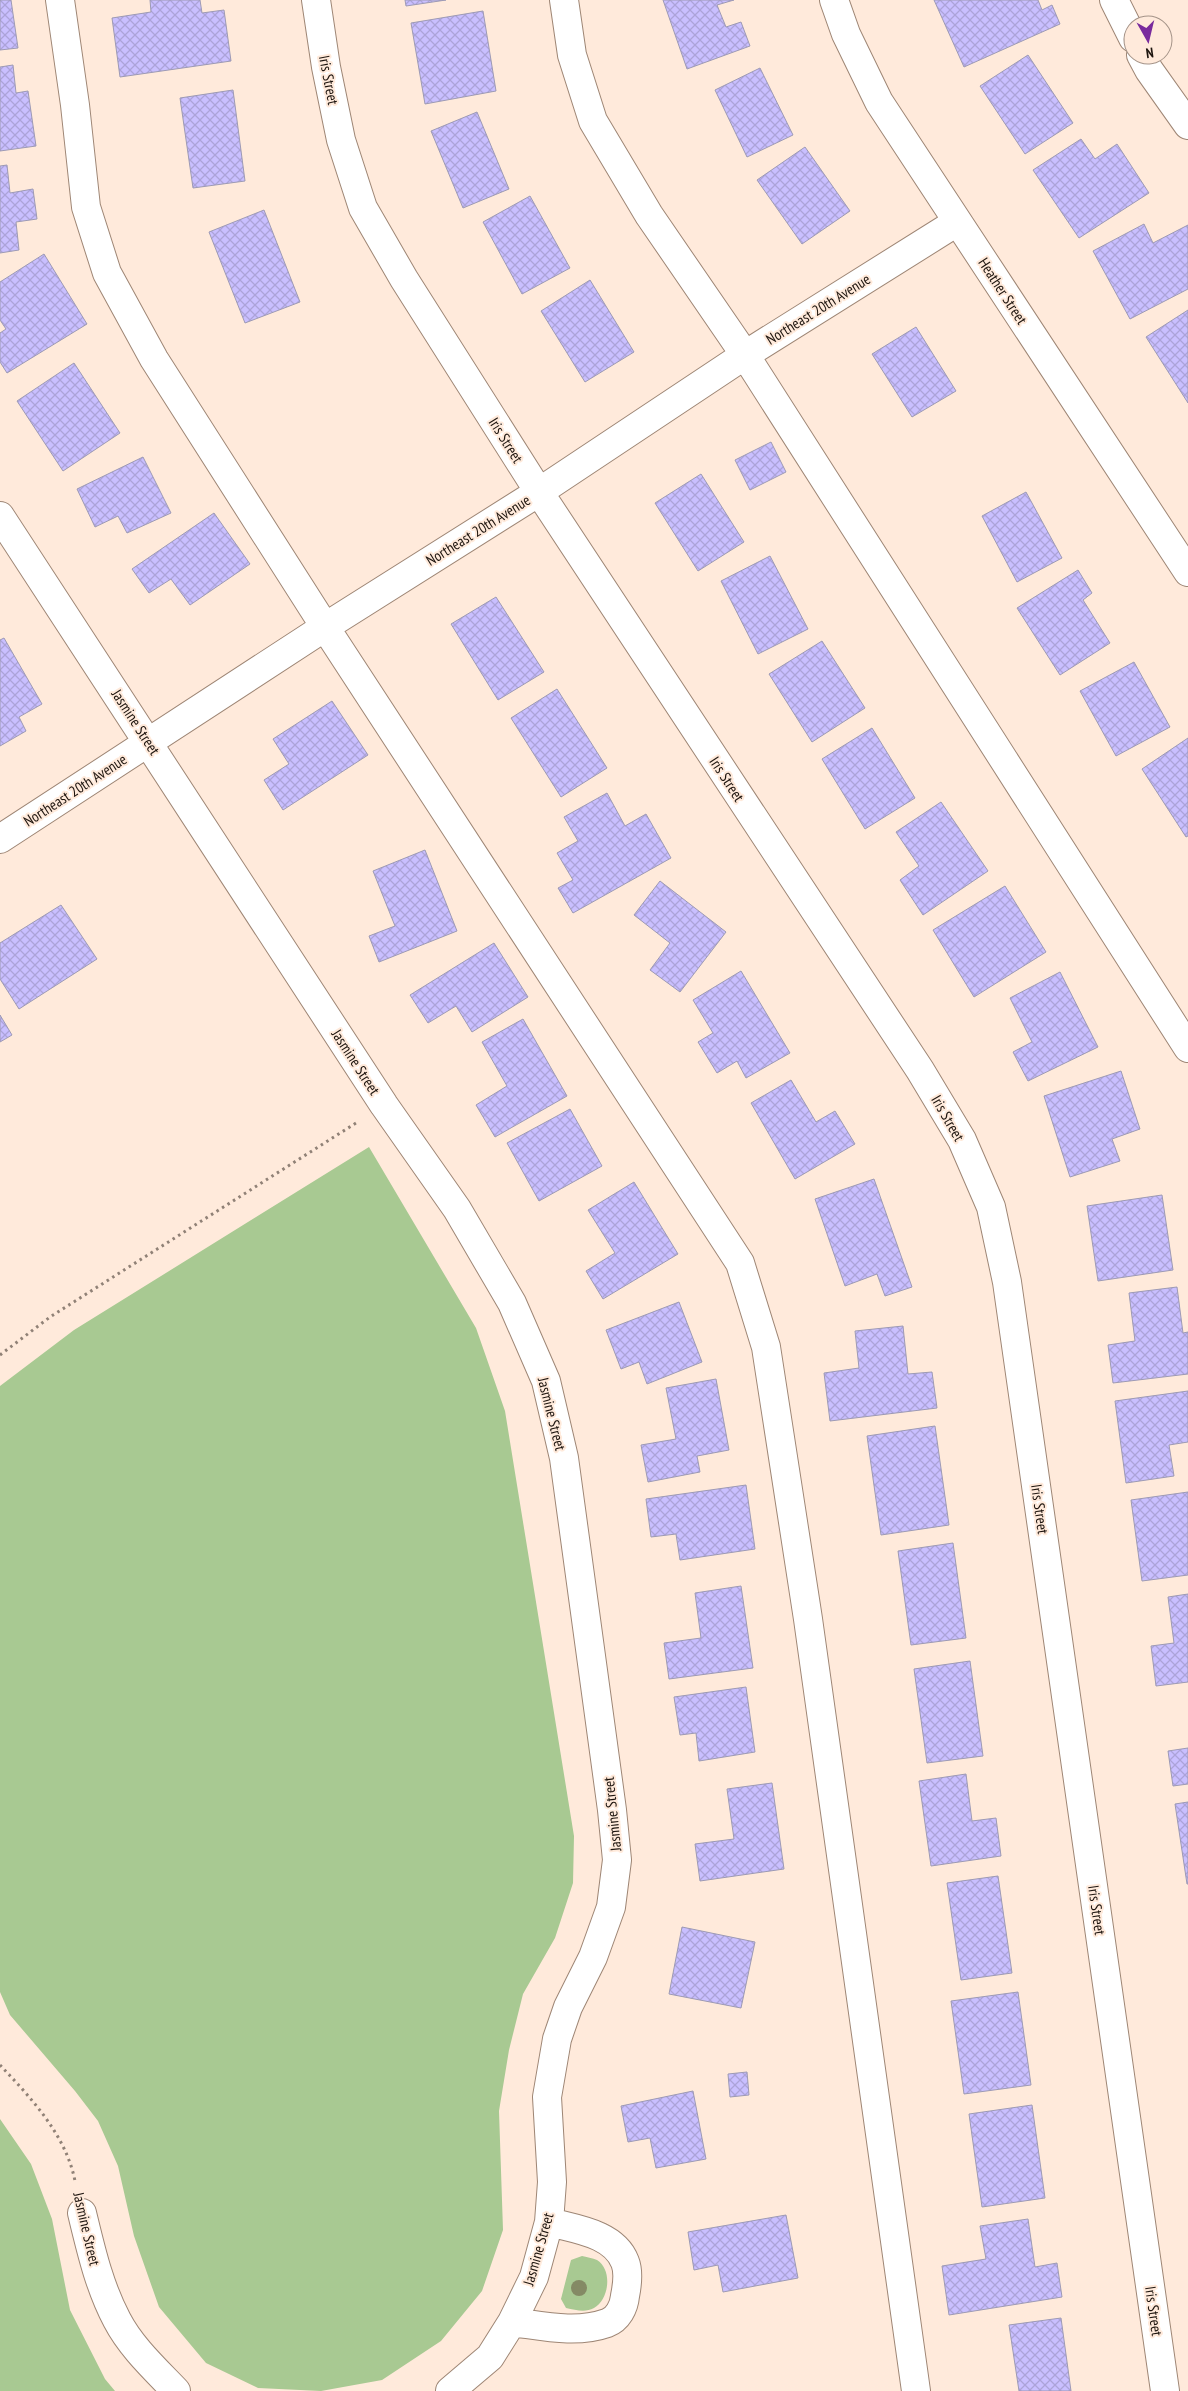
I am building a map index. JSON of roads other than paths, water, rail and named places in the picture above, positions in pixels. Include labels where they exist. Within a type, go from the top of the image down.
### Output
[{"type":"street","points":[[60,0],[75,105],[86,207],[107,273],[154,359],[325,627],[740,1263],[766,1347],[808,1619],[916,2391]]},
{"type":"street","name":"Iris Street","points":[[316,0],[326,67],[341,140],[363,208],[404,279],[539,492],[920,1070],[962,1140],[991,1207],[1007,1282],[1165,2391]]},
{"type":"street","points":[[564,0],[572,55],[593,121],[649,215],[745,355],[1188,1048]]},
{"type":"street","name":"Heather Street","points":[[834,0],[846,34],[879,102],[1188,572]]},
{"type":"street","points":[[1114,0],[1123,18]]},
{"type":"street","points":[[1146,65],[1188,125]]},
{"type":"street","name":"Northeast 20th Avenue","points":[[0,839],[325,627],[539,492],[745,355],[958,222]]},
{"type":"street","name":"Jasmine Street","points":[[0,516],[149,741],[384,1105],[457,1209],[512,1303],[546,1381],[564,1458],[612,1810],[617,1860],[611,1907],[593,1957],[568,2007],[557,2039],[547,2097],[552,2182],[549,2222],[534,2277],[512,2322],[490,2357],[450,2391]]},
{"type":"street","name":"Jasmine Street","points":[[82,2213],[98,2275],[118,2321],[146,2360],[176,2391]]},
{"type":"street","points":[[512,2322],[577,2330],[609,2322],[624,2307],[627,2282],[625,2262],[614,2247],[597,2235],[549,2222]]}]
